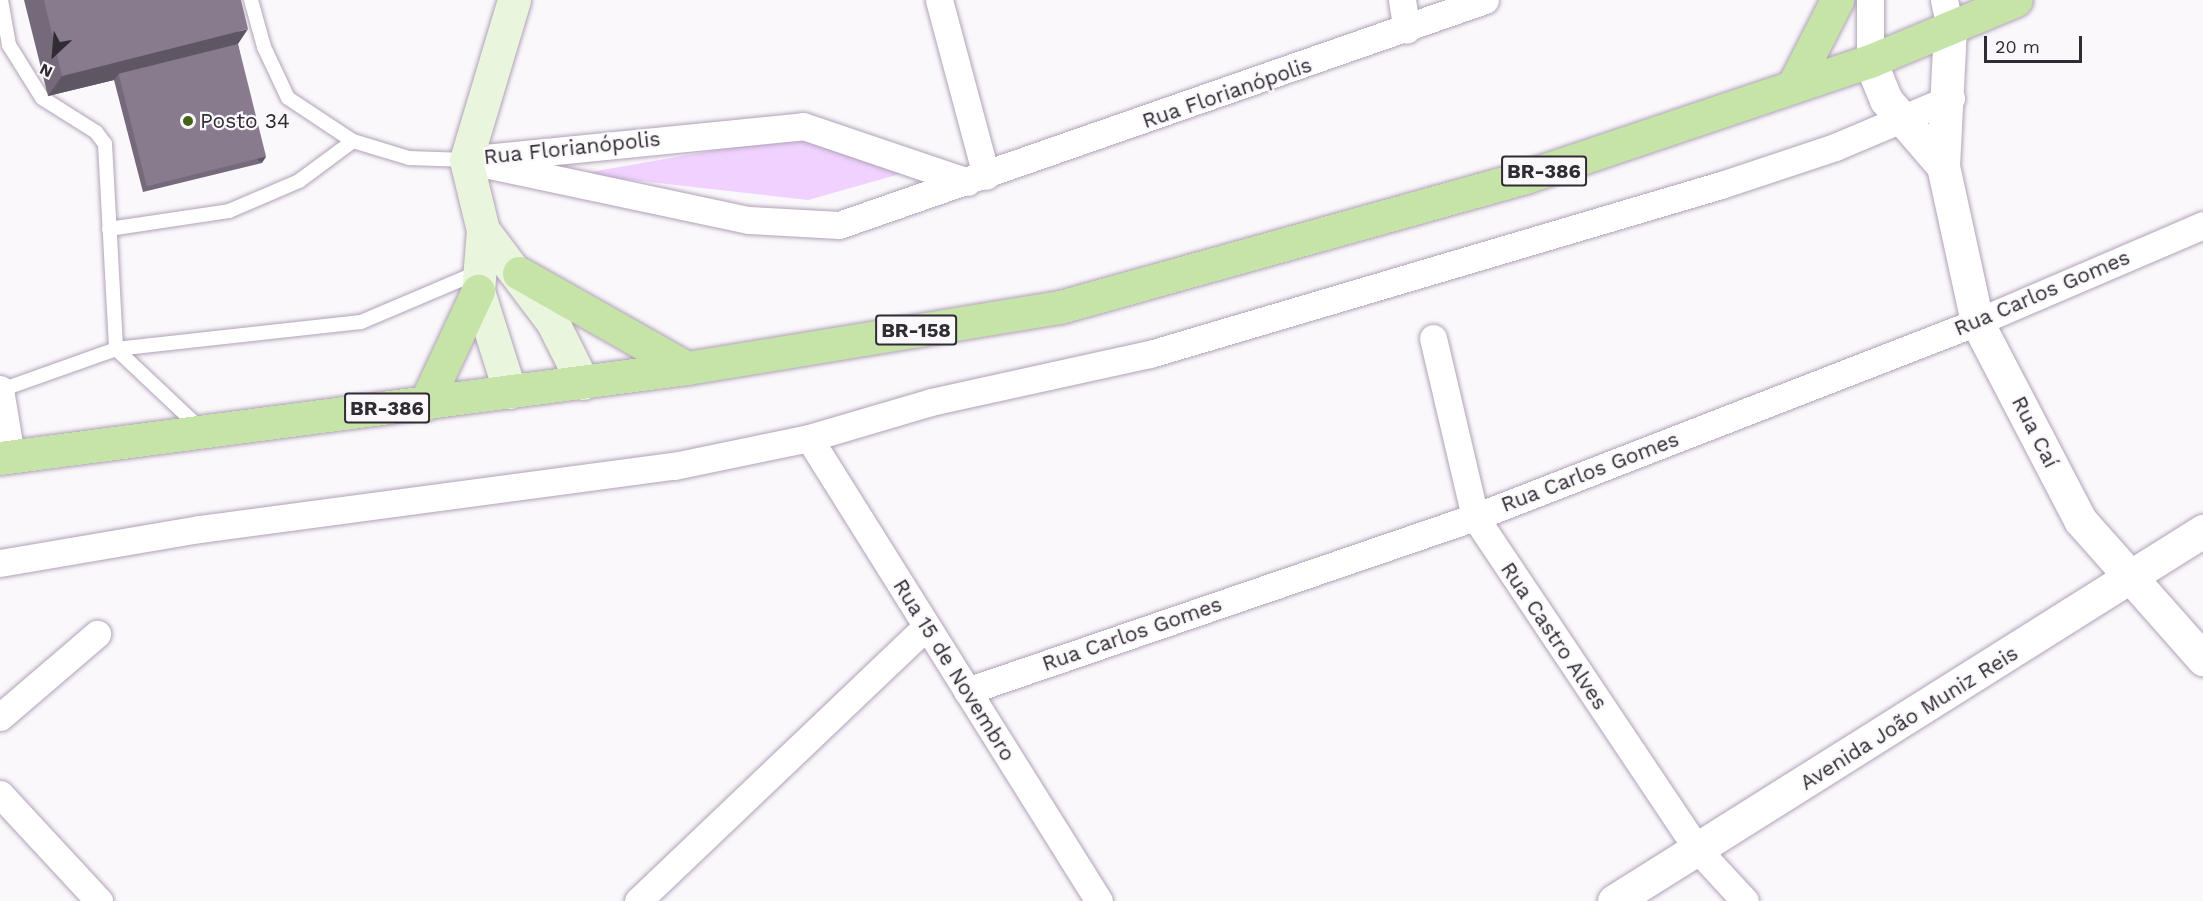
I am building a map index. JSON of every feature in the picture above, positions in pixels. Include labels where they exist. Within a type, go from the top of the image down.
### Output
[{"type":"highway","points":[[1793,86],[1837,0]]},
{"type":"highway","name":"BR-386","points":[[1060,307],[1526,177],[1870,61],[1947,14],[2016,0]]},
{"type":"highway","points":[[514,267],[687,368]]},
{"type":"highway","points":[[425,404],[477,282]]},
{"type":"highway","name":"BR-158","points":[[773,353],[1060,307]]},
{"type":"highway","name":"BR-386","points":[[6,457],[583,383],[773,353]]},
{"type":"main road","points":[[510,392],[477,282],[483,230],[466,160],[514,0]]},
{"type":"main road","points":[[483,230],[514,267],[583,383]]},
{"type":"street","points":[[939,0],[977,179]]},
{"type":"street","points":[[1402,0],[1407,30]]},
{"type":"street","name":"Rua Florianópolis","points":[[466,160],[749,220],[839,225],[1407,30],[1485,0]]},
{"type":"street","points":[[1870,0],[1870,61],[1886,100],[1943,166]]},
{"type":"street","name":"Rua Caí","points":[[1947,14],[1951,98],[1943,166],[1977,321],[2080,520],[2203,659]]},
{"type":"street","points":[[0,563],[199,529],[674,466],[809,438],[931,402],[1150,354],[1721,185],[1901,120],[1951,98]]},
{"type":"street","name":"Rua Florianópolis","points":[[466,160],[803,126],[977,179]]},
{"type":"street","name":"Rua Carlos Gomes","points":[[967,691],[1475,518],[1977,321],[2203,225]]},
{"type":"street","name":"Rua Castro Alves","points":[[1433,338],[1475,518],[1698,850],[1745,901]]},
{"type":"street","points":[[0,390],[6,457]]},
{"type":"street","name":"Rua 15 de Novembro","points":[[809,438],[1099,901]]},
{"type":"street","name":"Avenida João Muniz Reis","points":[[1614,901],[2131,579],[2203,531]]},
{"type":"street","points":[[638,901],[926,627]]},
{"type":"street","points":[[0,717],[97,634]]},
{"type":"street","points":[[0,794],[99,901]]},
{"type":"lane","points":[[1,0],[9,45],[42,98],[96,132],[105,144],[116,348],[202,431]]},
{"type":"lane","points":[[251,0],[264,47],[288,98],[353,141],[409,158],[466,160]]},
{"type":"lane","points":[[109,229],[229,211],[299,181],[353,141]]},
{"type":"lane","points":[[0,390],[116,348],[361,321],[477,282],[514,267]]},
{"type":"shaded area","points":[[791,137],[914,170],[808,200],[579,174]]},
{"type":"building","points":[[44,0],[241,0],[248,29],[62,76]]},
{"type":"building","name":"Posto 34","points":[[238,44],[266,157],[147,186],[119,74]]},
{"type":"place","name":"Posto 34","points":[[188,121]]}]
